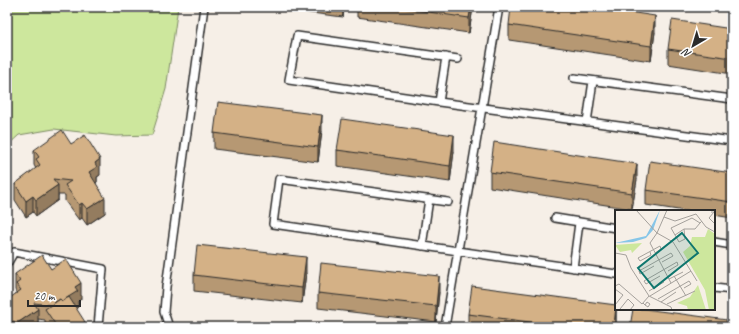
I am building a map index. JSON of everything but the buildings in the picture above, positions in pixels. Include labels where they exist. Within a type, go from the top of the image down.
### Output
[{"type":"lane","points":[[169,327],[164,312],[166,287],[204,7]]},
{"type":"lane","points":[[446,327],[499,7]]},
{"type":"lane","points":[[458,59],[296,36],[289,80],[439,102],[732,141]]},
{"type":"lane","points":[[439,102],[446,57]]},
{"type":"lane","points":[[574,78],[732,99]]},
{"type":"lane","points":[[587,122],[593,81]]},
{"type":"lane","points":[[448,202],[279,179],[273,224],[615,274]]},
{"type":"lane","points":[[422,246],[429,199]]},
{"type":"lane","points":[[555,218],[615,228]]},
{"type":"lane","points":[[573,268],[579,223]]},
{"type":"lane","points":[[715,242],[732,245]]},
{"type":"lane","points":[[7,264],[14,252],[104,269],[98,327]]},
{"type":"lane","points":[[715,288],[732,290]]},
{"type":"green space","points":[[7,7],[178,7],[166,89],[152,135],[116,136],[54,129],[19,135],[7,146]]}]
